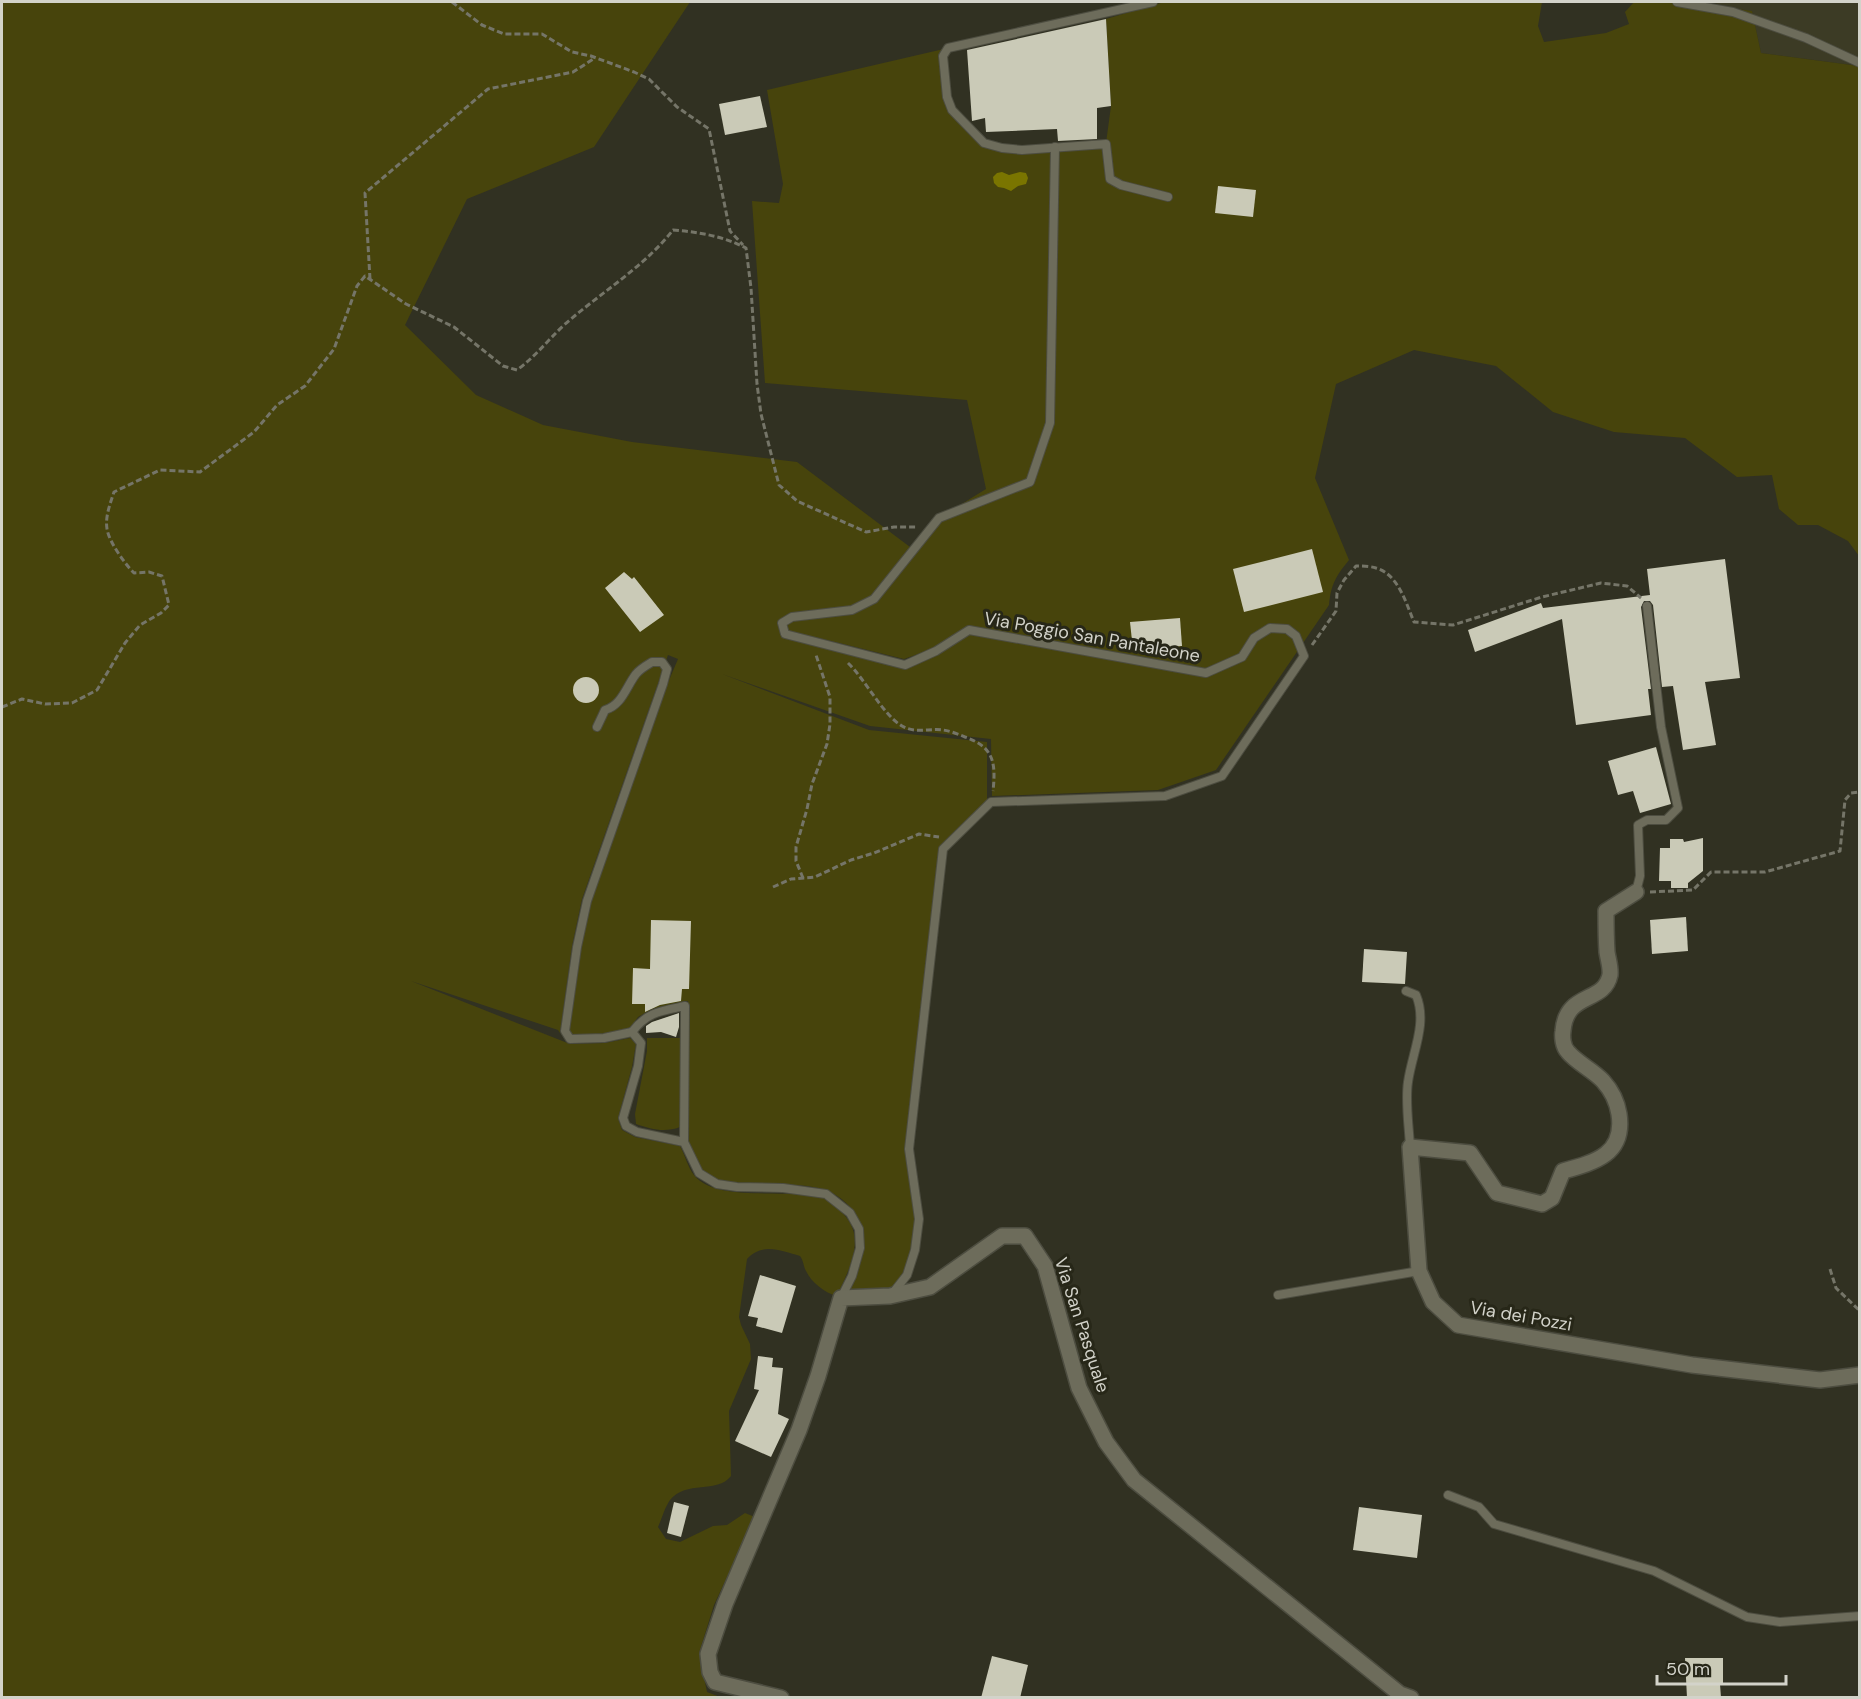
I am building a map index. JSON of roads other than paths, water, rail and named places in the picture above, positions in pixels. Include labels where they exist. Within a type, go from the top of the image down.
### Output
[{"type":"street","points":[[1410,1147],[1470,1153],[1497,1193],[1542,1204],[1552,1198],[1563,1171],[1585,1165],[1604,1156],[1617,1142],[1621,1127],[1617,1100],[1604,1082],[1567,1052],[1562,1038],[1565,1014],[1577,1002],[1602,990],[1610,975],[1606,911],[1636,892]]},
{"type":"street","name":"Via dei Pozzi","points":[[1410,1147],[1419,1271],[1433,1302],[1458,1325],[1692,1365],[1820,1380],[1860,1375]]},
{"type":"street","name":"Via San Pasquale","points":[[841,1298],[890,1296],[930,1287],[1002,1236],[1025,1236],[1046,1266],[1079,1388],[1106,1442],[1134,1480],[1400,1694],[1412,1698]]},
{"type":"street","points":[[781,1698],[715,1682],[710,1672],[708,1654],[725,1604],[799,1430],[841,1298]]},
{"type":"lane","points":[[1153,2],[948,48],[943,56],[947,97],[952,110],[984,142],[1002,148],[1022,150],[1106,144],[1110,179],[1121,185],[1168,196]]},
{"type":"lane","points":[[1677,2],[1733,12],[1806,38],[1860,63]]},
{"type":"lane","name":"Via Poggio San Pantaleone","points":[[890,1296],[907,1275],[915,1250],[919,1219],[909,1149],[943,849],[991,802],[1165,796],[1222,776],[1304,656],[1296,636],[1287,629],[1270,628],[1254,638],[1242,657],[1206,673],[969,630],[936,651],[905,665],[785,634],[782,623],[792,616],[852,610],[874,598],[939,518],[1030,482],[1050,423],[1055,147]]},
{"type":"lane","points":[[1636,892],[1640,876],[1638,825],[1647,820],[1666,820],[1678,808],[1661,727],[1647,606]]},
{"type":"lane","points":[[597,727],[604,710],[612,708],[620,700],[637,672],[652,662],[662,662],[667,669],[663,684],[587,901],[577,947],[565,1031],[570,1039],[604,1038],[632,1032],[641,1020],[654,1013],[685,1006],[684,1142],[699,1173],[717,1184],[783,1188],[826,1194],[850,1212],[859,1229],[860,1248],[852,1276],[841,1298]]},
{"type":"lane","name":"Via dei Pozzi","points":[[1406,992],[1416,995],[1421,1006],[1422,1019],[1407,1084],[1410,1147]]},
{"type":"lane","points":[[632,1032],[641,1043],[638,1066],[623,1118],[626,1126],[637,1132],[684,1142]]},
{"type":"lane","points":[[1278,1294],[1419,1271]]},
{"type":"lane","points":[[1448,1495],[1479,1507],[1494,1524],[1654,1571],[1747,1617],[1780,1622],[1860,1616]]}]
